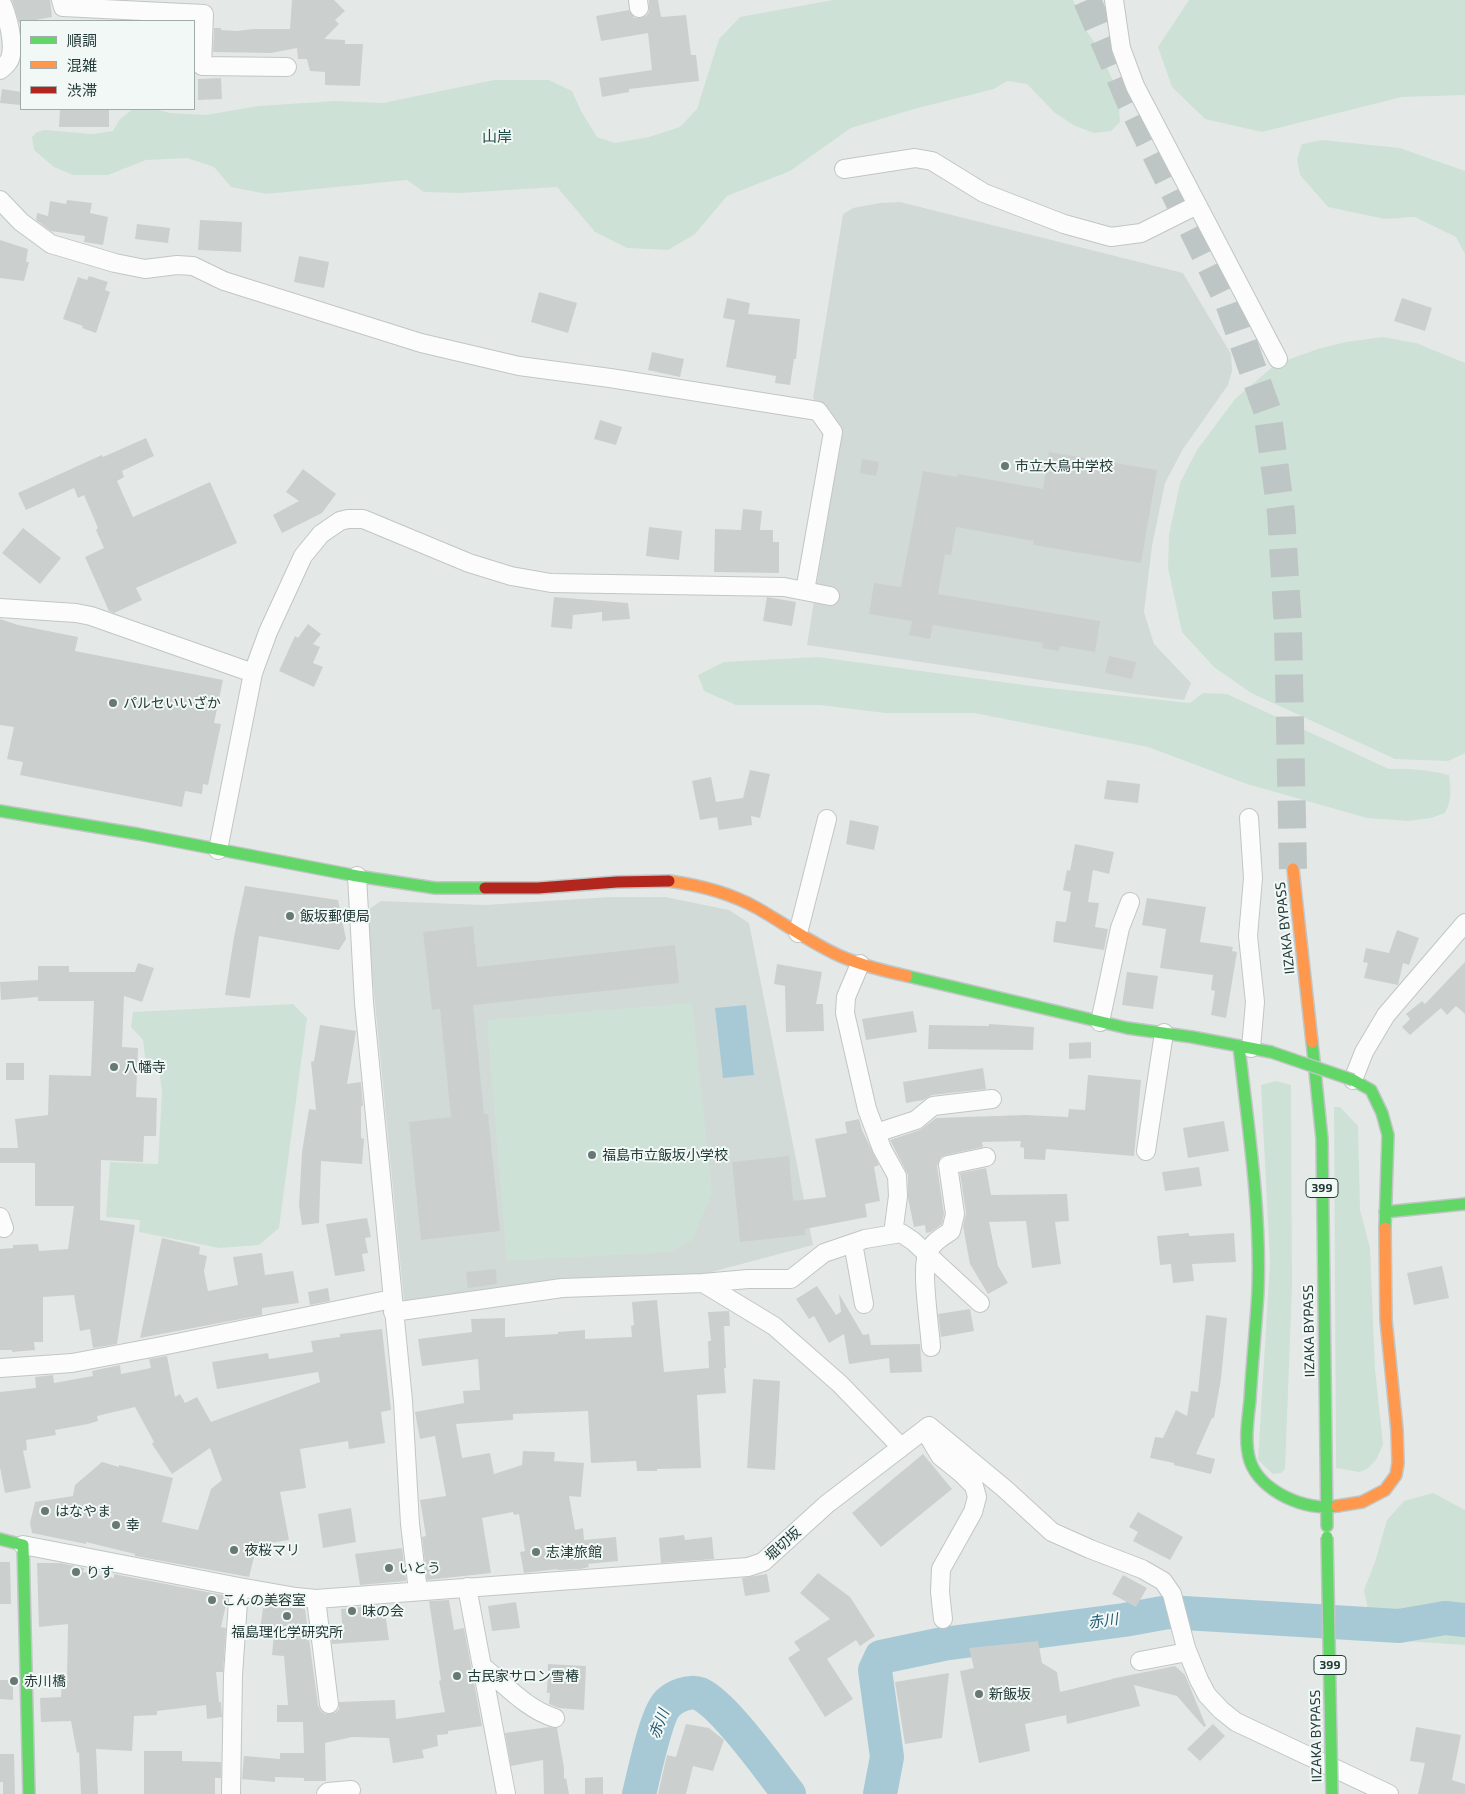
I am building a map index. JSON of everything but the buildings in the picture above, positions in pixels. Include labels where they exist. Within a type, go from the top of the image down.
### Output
[{"type":"main road","points":[[0,811],[138,834],[356,876],[444,888],[538,888],[665,881],[695,885],[727,895],[755,907],[840,956],[883,971],[1100,1022],[1245,1047],[1271,1052],[1353,1080],[1371,1090],[1382,1113],[1388,1135],[1386,1320],[1397,1430],[1398,1462],[1396,1475],[1385,1490],[1374,1497],[1344,1506],[1327,1508],[1299,1503],[1276,1492],[1256,1474],[1249,1459],[1247,1433],[1258,1290],[1257,1208],[1245,1047]]},
{"type":"main road","name":"IIZAKA BYPASS","points":[[1294,869],[1322,1139],[1332,1794]]},
{"type":"main road","points":[[1386,1212],[1465,1204]]},
{"type":"main road","points":[[0,1539],[23,1545],[29,1794]]},
{"type":"street","points":[[0,0],[12,46],[8,63],[0,70]]},
{"type":"street","points":[[60,0],[63,7],[204,14],[202,66],[287,67]]},
{"type":"street","points":[[1114,0],[1121,48],[1136,86],[1278,359]]},
{"type":"street","points":[[844,169],[915,158],[932,161],[984,193],[1064,224],[1111,237],[1141,233],[1197,205]]},
{"type":"street","points":[[0,200],[21,222],[51,244],[115,263],[145,269],[177,265],[194,266],[224,281],[421,343],[519,366],[610,378],[818,411],[833,432],[805,591]]},
{"type":"street","points":[[218,850],[253,673],[268,632],[303,556],[321,534],[333,524],[348,519],[363,519],[469,563],[504,574],[551,583],[784,586],[830,596]]},
{"type":"street","points":[[0,608],[76,613],[91,616],[253,673]]},
{"type":"street","points":[[1245,1047],[1255,1002],[1248,936],[1253,878],[1249,818]]},
{"type":"street","points":[[798,933],[827,819]]},
{"type":"street","points":[[356,876],[364,1003],[403,1401],[410,1524],[418,1591]]},
{"type":"street","points":[[1100,1022],[1120,928],[1130,902]]},
{"type":"street","points":[[1353,1080],[1364,1052],[1386,1015],[1465,923]]},
{"type":"street","points":[[860,964],[846,997],[845,1013],[867,1109],[882,1149],[897,1176],[898,1196],[892,1234]]},
{"type":"street","points":[[1146,1151],[1164,1033]]},
{"type":"street","points":[[876,1133],[916,1120],[933,1106],[992,1099]]},
{"type":"street","points":[[931,1347],[925,1272],[926,1253],[937,1241],[951,1231],[956,1214],[948,1165],[986,1157]]},
{"type":"street","points":[[0,1368],[21,1368],[81,1361],[393,1305],[562,1288],[703,1283],[748,1279],[791,1279],[824,1254],[865,1239],[901,1233],[913,1241],[980,1303]]},
{"type":"street","points":[[853,1243],[864,1304]]},
{"type":"street","points":[[703,1283],[774,1326],[840,1384],[901,1447]]},
{"type":"street","points":[[929,1426],[930,1439],[940,1456],[974,1486],[977,1497],[973,1512],[941,1569],[940,1592],[943,1619]]},
{"type":"street","points":[[929,1426],[1005,1489],[1052,1532],[1090,1550],[1142,1569],[1163,1581],[1172,1594],[1187,1652],[1199,1680],[1207,1695],[1221,1710],[1236,1722],[1389,1794]]},
{"type":"street","name":"堀切坂","points":[[23,1545],[296,1597],[316,1598],[736,1569],[764,1562],[827,1504],[929,1426]]},
{"type":"street","points":[[231,1794],[233,1675],[239,1586]]},
{"type":"street","points":[[467,1587],[506,1794]]},
{"type":"street","points":[[316,1598],[328,1704]]},
{"type":"street","points":[[1140,1661],[1187,1652]]},
{"type":"street","points":[[482,1666],[541,1713],[555,1718]]},
{"type":"street","points":[[326,1794],[328,1792],[351,1790]]},
{"type":"shaded area","name":"市立大鳥中学校","points":[[900,202],[1183,273],[1231,354],[1232,371],[1228,385],[1183,449],[1165,483],[1152,546],[1144,612],[1154,644],[1191,683],[1184,700],[807,645],[841,431],[813,398],[843,214],[853,208],[880,203]]},
{"type":"shaded area","name":"福島市立飯坂小学校","points":[[610,897],[665,897],[729,910],[749,923],[813,1245],[689,1278],[616,1277],[544,1282],[404,1301],[366,911],[381,901],[485,905]]},
{"type":"green space","points":[[833,0],[1073,0],[1087,32],[1099,48],[1118,93],[1120,122],[1111,131],[1094,133],[1075,126],[1055,113],[1027,84],[1007,81],[994,89],[914,109],[851,128],[790,171],[727,196],[695,234],[668,250],[627,248],[595,232],[557,187],[460,193],[424,192],[407,180],[266,194],[231,187],[214,167],[187,158],[146,160],[108,175],[73,175],[54,167],[34,150],[32,137],[37,132],[45,130],[92,134],[113,131],[120,119],[132,110],[159,110],[170,113],[206,115],[258,106],[335,101],[383,103],[494,80],[549,80],[572,91],[581,111],[597,137],[615,143],[649,137],[680,127],[697,109],[719,39],[740,17]]},
{"type":"green space","points":[[1189,0],[1465,0],[1465,95],[1402,97],[1262,132],[1205,119],[1172,87],[1158,47]]},
{"type":"green space","points":[[1322,140],[1400,148],[1465,171],[1465,254],[1456,237],[1415,217],[1385,219],[1328,207],[1300,175],[1297,159],[1302,144]]},
{"type":"green space","points":[[1383,337],[1416,343],[1465,363],[1465,753],[1448,761],[1395,759],[1251,693],[1214,667],[1182,632],[1168,568],[1169,535],[1180,483],[1197,450],[1235,399],[1276,364],[1318,349],[1346,342]]},
{"type":"green space","points":[[818,657],[1039,687],[1190,703],[1203,693],[1227,694],[1389,769],[1419,770],[1449,775],[1449,804],[1445,813],[1431,818],[1408,821],[1367,818],[1247,784],[1148,747],[974,713],[885,713],[820,705],[736,705],[704,691],[698,675],[724,662]]},
{"type":"green space","points":[[692,1003],[712,1194],[692,1240],[670,1252],[507,1261],[487,1020]]},
{"type":"green space","points":[[293,1004],[307,1018],[279,1228],[259,1245],[219,1248],[139,1232],[140,1220],[106,1217],[110,1162],[158,1164],[162,1092],[159,1069],[145,1057],[143,1040],[131,1027],[133,1012]]},
{"type":"green space","points":[[1276,1081],[1291,1085],[1292,1287],[1285,1469],[1281,1473],[1273,1474],[1258,1460],[1270,1262],[1261,1085]]},
{"type":"green space","points":[[1334,1107],[1340,1107],[1358,1126],[1360,1210],[1370,1248],[1375,1369],[1383,1445],[1376,1460],[1367,1469],[1359,1472],[1336,1468]]},
{"type":"green space","points":[[1433,1493],[1465,1510],[1465,1645],[1374,1639],[1364,1590],[1375,1562],[1387,1520],[1404,1501]]},
{"type":"water","points":[[746,1005],[754,1075],[723,1078],[715,1008]]},
{"type":"waterway","name":"赤川","points":[[880,1794],[887,1757],[875,1670],[881,1657],[943,1644],[1124,1620],[1168,1612],[1399,1626],[1445,1618],[1465,1620]]},
{"type":"waterway","name":"赤川","points":[[639,1794],[655,1732],[664,1709],[675,1698],[683,1694],[692,1693],[700,1694],[722,1711],[789,1794]]},
{"type":"tunnel","points":[[1087,0],[1130,101],[1229,303],[1267,410],[1281,513],[1288,627],[1293,869]]},
{"type":"traffic: fast","points":[[0,811],[138,834],[357,876],[435,888],[485,888]]},
{"type":"traffic: fast","points":[[907,976],[1127,1028],[1192,1037],[1271,1052]]},
{"type":"traffic: fast","points":[[1312,1042],[1322,1139],[1327,1526]]},
{"type":"traffic: fast","points":[[1239,1046],[1258,1230],[1258,1291],[1247,1430],[1248,1454],[1255,1472],[1263,1482],[1274,1490],[1286,1497],[1312,1506],[1337,1506]]},
{"type":"traffic: fast","points":[[1271,1052],[1353,1080]]},
{"type":"traffic: fast","points":[[1353,1080],[1371,1090],[1382,1113],[1388,1135],[1385,1228]]},
{"type":"traffic: fast","points":[[1385,1212],[1465,1204]]},
{"type":"traffic: fast","points":[[1327,1537],[1332,1794]]},
{"type":"traffic: fast","points":[[0,1539],[23,1545],[29,1794]]},
{"type":"traffic: slow","points":[[1293,869],[1312,1042]]},
{"type":"traffic: slow","points":[[669,881],[703,887],[736,898],[757,908],[829,951],[873,968],[907,976]]},
{"type":"traffic: slow","points":[[1337,1506],[1362,1502],[1385,1490],[1396,1475],[1398,1463],[1397,1430],[1386,1320],[1385,1228]]},
{"type":"traffic: jam","points":[[485,888],[538,888],[617,882],[669,881]]},
{"type":"place","name":"市立大鳥中学校","points":[[1005,466]]},
{"type":"place","name":"パルセいいざか","points":[[113,703]]},
{"type":"place","name":"飯坂郵便局","points":[[290,916]]},
{"type":"place","name":"八幡寺","points":[[114,1067]]},
{"type":"place","name":"福島市立飯坂小学校","points":[[592,1155]]},
{"type":"place","name":"はなやま","points":[[45,1511]]},
{"type":"place","name":"幸","points":[[116,1525]]},
{"type":"place","name":"夜桜マリ","points":[[234,1550]]},
{"type":"place","name":"志津旅館","points":[[536,1552]]},
{"type":"place","name":"いとう","points":[[389,1568]]},
{"type":"place","name":"りす","points":[[76,1572]]},
{"type":"place","name":"こんの美容室","points":[[212,1600]]},
{"type":"place","name":"味の会","points":[[352,1611]]},
{"type":"place","name":"福島理化学研究所","points":[[287,1616]]},
{"type":"place","name":"古民家サロン雪椿","points":[[457,1676]]},
{"type":"place","name":"赤川橋","points":[[14,1681]]},
{"type":"place","name":"新飯坂","points":[[979,1694]]},
{"type":"district","name":"山岸","points":[[497,137]]}]
